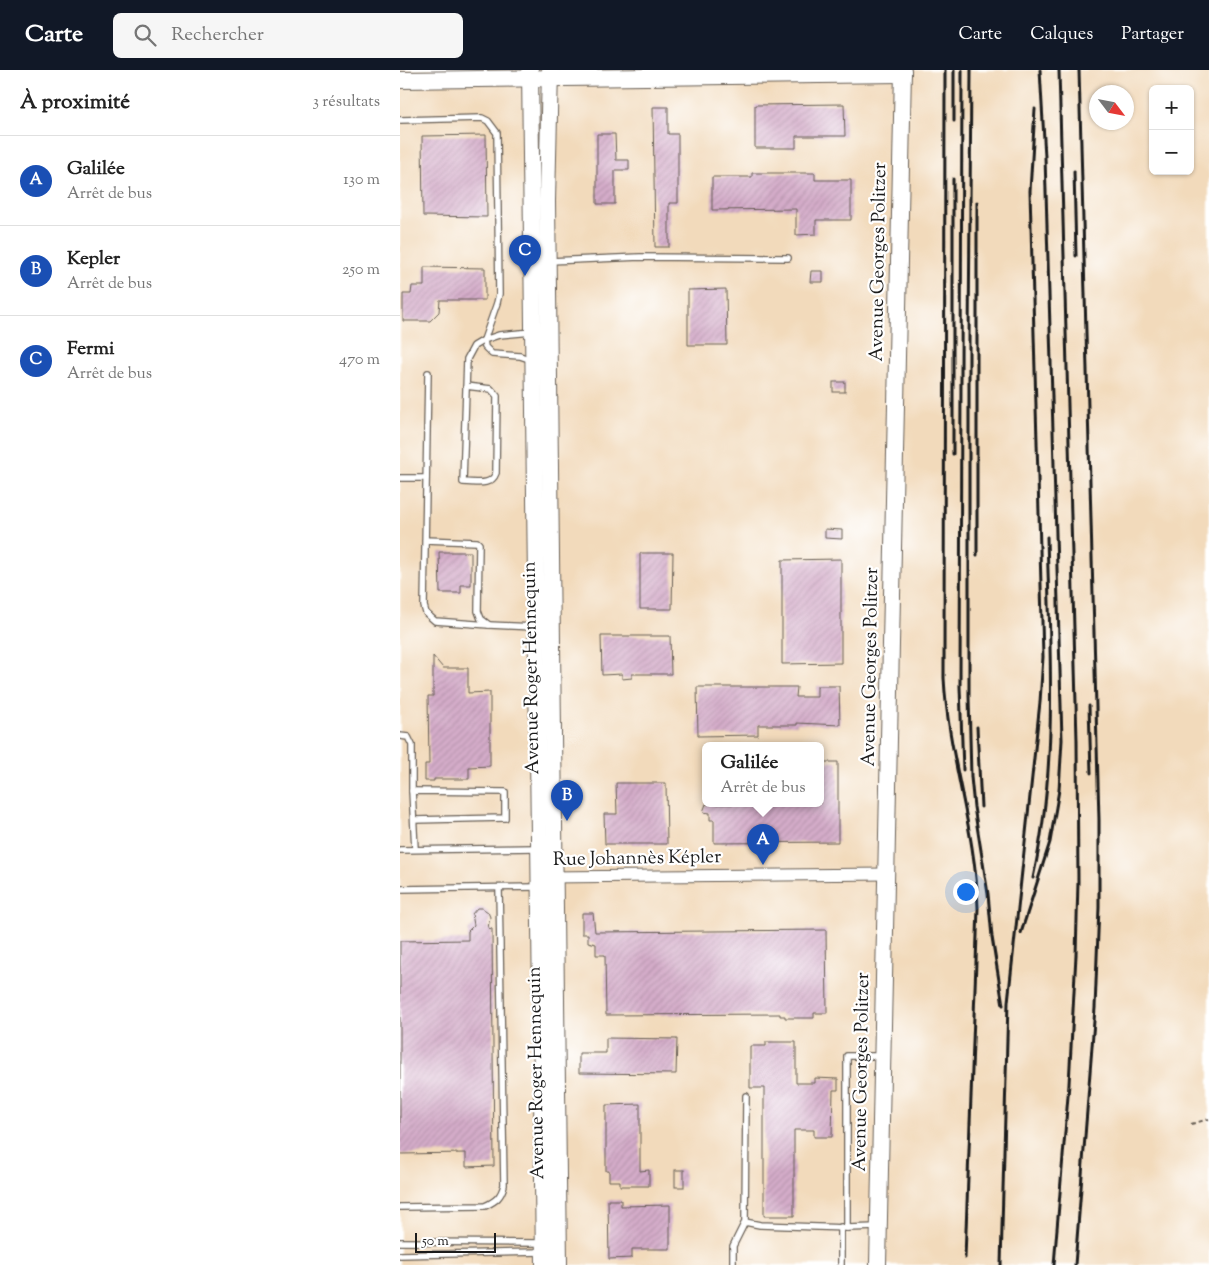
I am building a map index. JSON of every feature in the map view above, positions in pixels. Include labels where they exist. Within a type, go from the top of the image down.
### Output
[{"type":"street","points":[[400,80],[531,74],[903,72]]},
{"type":"street","name":"Avenue Georges Politzer","points":[[878,1265],[903,72]]},
{"type":"street","name":"Avenue Roger Hennequin","points":[[531,74],[539,848],[544,880],[559,1265]]},
{"type":"street","name":"Avenue Roger Hennequin","points":[[544,1253],[544,880],[549,74]]},
{"type":"street","name":"Rue Johannès Képler","points":[[544,880],[886,874]]},
{"type":"lane","points":[[400,120],[482,118],[488,121],[497,134],[499,294],[484,340],[485,347],[492,354],[520,356],[534,360]]},
{"type":"lane","points":[[548,261],[640,257],[788,258]]},
{"type":"lane","points":[[466,386],[491,389],[497,396],[496,473],[494,479],[488,482],[463,482],[466,386],[467,360],[474,346],[484,340],[499,335],[534,332]]},
{"type":"lane","points":[[428,373],[424,606],[426,613],[435,621],[536,627]]},
{"type":"lane","points":[[400,478],[426,478]]},
{"type":"lane","points":[[425,540],[477,542],[479,544],[478,611],[481,619],[489,625]]},
{"type":"lane","points":[[400,736],[408,738],[412,745],[415,849]]},
{"type":"lane","points":[[412,791],[505,792],[505,818],[414,820]]},
{"type":"lane","points":[[401,849],[539,848]]},
{"type":"lane","points":[[400,889],[499,888],[544,880]]},
{"type":"lane","points":[[400,1207],[486,1206],[495,1202],[501,1196],[504,1185],[499,888]]},
{"type":"lane","points":[[841,1265],[844,1227],[847,1056],[883,1056]]},
{"type":"lane","points":[[733,1265],[733,1246],[745,1222],[746,1096]]},
{"type":"lane","points":[[745,1222],[760,1225],[879,1227]]},
{"type":"lane","points":[[400,1242],[544,1253]]},
{"type":"lane","points":[[400,1255],[544,1253]]},
{"type":"path","points":[[1191,1124],[1209,1119]]},
{"type":"building","points":[[844,104],[845,136],[796,136],[796,148],[755,148],[755,105]]},
{"type":"building","points":[[653,107],[668,107],[668,134],[678,134],[678,203],[669,203],[669,247],[655,247]]},
{"type":"building","points":[[597,134],[615,134],[616,160],[629,160],[629,170],[615,170],[615,204],[597,204]]},
{"type":"building","points":[[486,135],[487,217],[423,216],[422,136]]},
{"type":"building","points":[[752,173],[815,173],[815,180],[851,180],[851,220],[816,220],[816,234],[796,235],[796,209],[712,210],[712,177],[752,177]]},
{"type":"building","points":[[424,267],[485,268],[485,300],[440,300],[439,312],[430,321],[403,321],[403,294],[411,294],[412,286],[424,286]]},
{"type":"building","points":[[811,271],[823,271],[823,282],[810,282]]},
{"type":"building","points":[[726,289],[727,345],[688,345],[688,290]]},
{"type":"building","points":[[833,382],[845,382],[845,392],[833,392]]},
{"type":"building","points":[[825,529],[842,530],[842,539],[825,538]]},
{"type":"building","points":[[439,552],[471,552],[471,585],[461,585],[461,593],[440,593]]},
{"type":"building","points":[[640,553],[673,553],[672,609],[640,609]]},
{"type":"building","points":[[841,559],[841,663],[782,664],[782,560]]},
{"type":"building","points":[[601,636],[670,636],[671,674],[632,674],[632,678],[622,679],[622,674],[602,675]]},
{"type":"building","points":[[433,656],[443,668],[468,668],[468,693],[490,692],[490,766],[469,767],[469,779],[434,779],[434,781],[425,781],[425,764],[429,764],[428,696],[433,696]]},
{"type":"building","points":[[817,686],[839,686],[840,725],[797,723],[797,725],[758,725],[758,735],[698,736],[697,687],[797,687],[796,697],[817,697]]},
{"type":"building","points":[[824,762],[838,762],[838,842],[714,843],[714,820],[710,820],[710,813],[703,812],[705,807],[824,807]]},
{"type":"building","points":[[616,783],[666,783],[667,844],[605,844],[604,814],[617,814]]},
{"type":"building","points":[[477,908],[482,908],[488,912],[490,917],[488,928],[492,929],[494,1166],[466,1167],[466,1153],[400,1154],[400,941],[468,940],[468,931],[474,925],[472,914]]},
{"type":"building","points":[[582,913],[593,913],[595,932],[826,930],[827,1013],[814,1013],[814,1018],[785,1018],[785,1016],[780,1016],[780,1014],[606,1015],[605,955],[596,955],[596,944],[588,942],[588,934],[582,934]]},
{"type":"building","points":[[606,1038],[677,1039],[676,1074],[579,1073],[579,1053],[606,1053]]},
{"type":"building","points":[[766,1042],[796,1042],[796,1083],[815,1083],[815,1078],[838,1079],[838,1090],[833,1090],[832,1137],[814,1137],[814,1130],[794,1130],[794,1216],[764,1216],[764,1088],[750,1088],[750,1046],[766,1046]]},
{"type":"building","points":[[640,1104],[640,1171],[649,1170],[649,1186],[620,1186],[620,1181],[609,1181],[609,1171],[606,1171],[606,1105]]},
{"type":"building","points":[[675,1170],[684,1170],[684,1187],[675,1187]]},
{"type":"building","points":[[608,1200],[621,1200],[621,1206],[670,1205],[670,1249],[632,1249],[632,1258],[609,1259]]},
{"type":"railway","points":[[945,70],[944,678],[951,736],[972,850],[978,908],[965,1258]]},
{"type":"railway","points":[[954,70],[954,121]]},
{"type":"railway","points":[[962,70],[960,687],[963,770]]},
{"type":"railway","points":[[971,70],[969,342],[969,696],[971,777],[1003,1005]]},
{"type":"railway","points":[[1021,933],[1050,842],[1059,790],[1062,740],[1045,157],[1040,70]]},
{"type":"railway","points":[[1054,1265],[1069,1084],[1078,882],[1077,741],[1059,70]]},
{"type":"railway","points":[[1075,1265],[1095,1008],[1099,907],[1099,820],[1079,70]]},
{"type":"railway","points":[[1001,1265],[1008,1002],[1040,702],[1043,657],[1030,191],[1035,109]]},
{"type":"railway","points":[[1074,171],[1076,256]]},
{"type":"railway","points":[[953,179],[953,454]]},
{"type":"railway","points":[[977,202],[977,555]]},
{"type":"railway","points":[[1033,878],[1041,836],[1049,751],[1050,665],[1047,537]]},
{"type":"railway","points":[[1089,706],[1091,773]]},
{"type":"railway","points":[[977,727],[981,807]]},
{"type":"place","name":"Fermi","points":[[525,276]]},
{"type":"place","name":"Kepler","points":[[567,821]]},
{"type":"place","name":"Galilée","points":[[763,865]]}]
